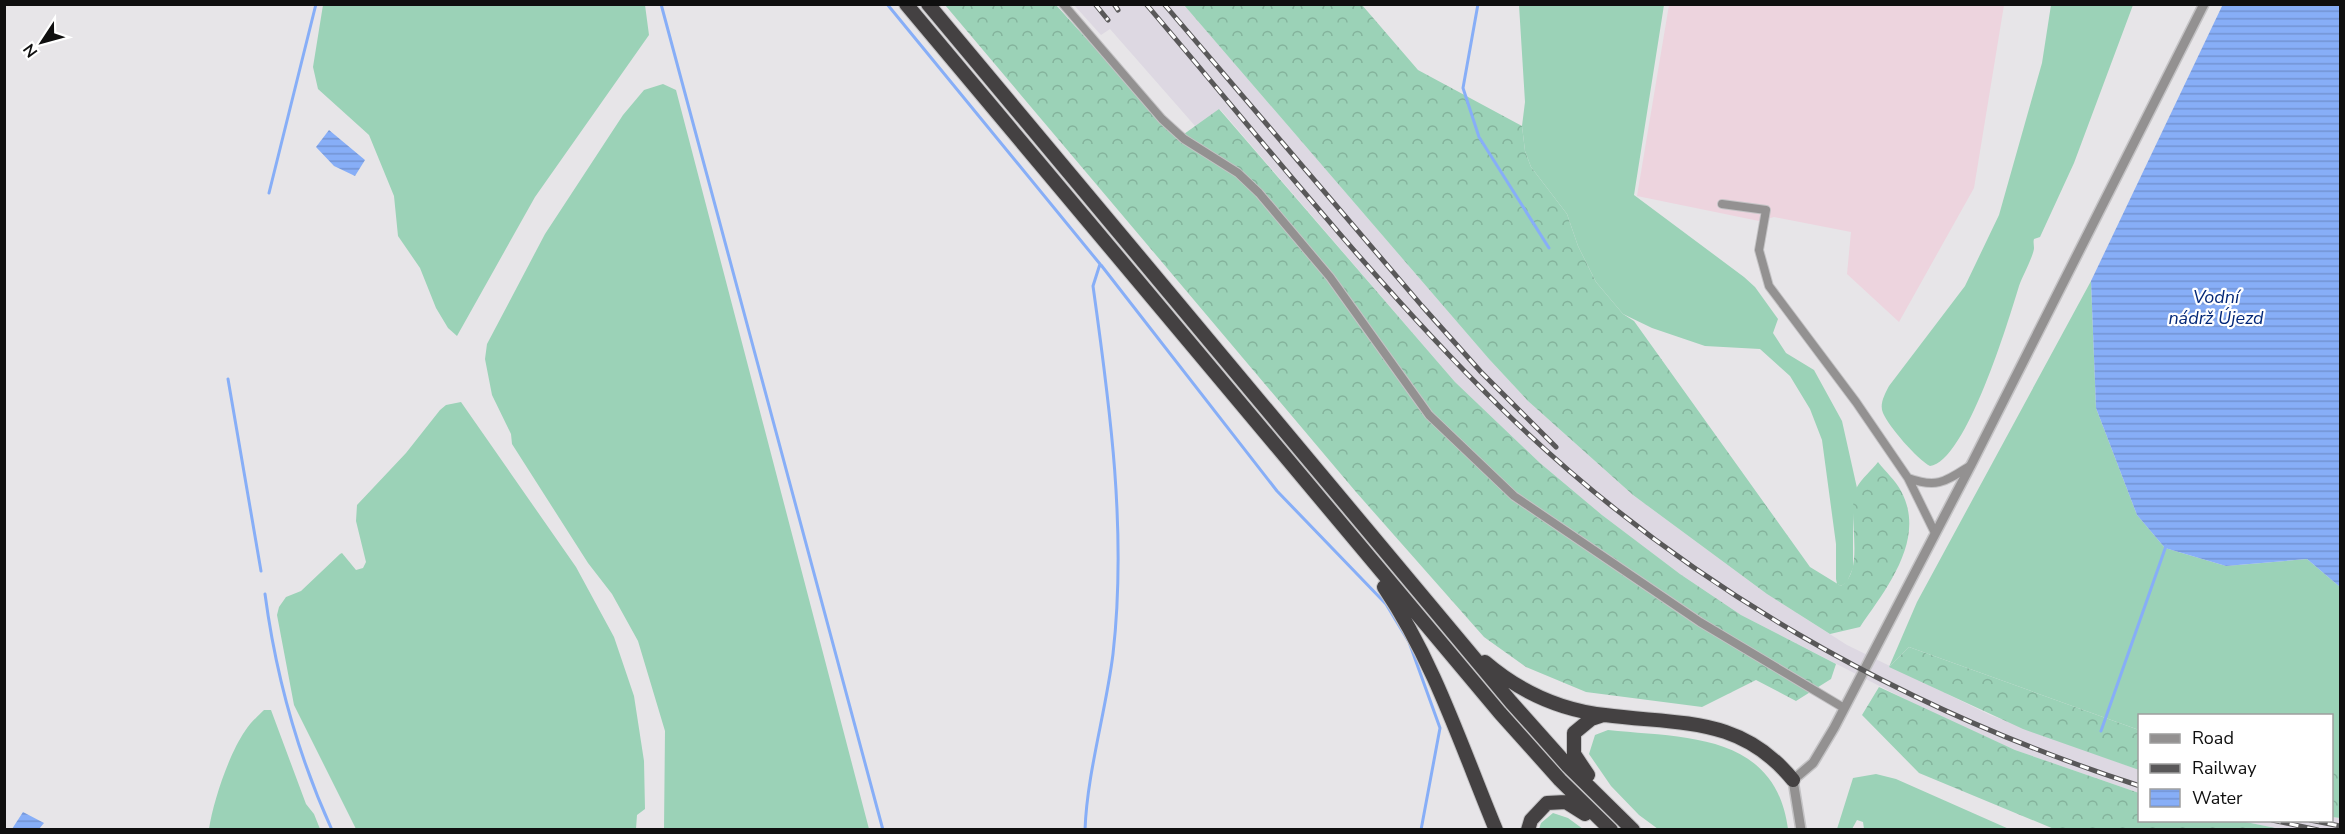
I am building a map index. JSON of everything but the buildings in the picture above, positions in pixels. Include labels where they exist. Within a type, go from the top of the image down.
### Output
[{"type":"highway","points":[[906,4],[1500,713],[1560,780],[1611,830]]},
{"type":"highway","points":[[928,4],[1458,639],[1568,766],[1633,830]]},
{"type":"highway","points":[[1341,523],[1405,618],[1432,675],[1496,830]]},
{"type":"highway","points":[[1458,639],[1524,690],[1562,706],[1603,715],[1692,723],[1738,736],[1776,760],[1793,780]]},
{"type":"highway","points":[[1603,715],[1592,719],[1574,733],[1574,754],[1582,769],[1633,830]]},
{"type":"highway","points":[[1528,830],[1531,820],[1546,803],[1557,801],[1575,806],[1606,830]]},
{"type":"street","points":[[1063,4],[1162,119],[1184,139],[1238,173],[1259,193],[1330,277],[1429,416],[1514,496],[1700,621],[1844,708]]},
{"type":"street","points":[[1801,830],[1793,780],[1813,763],[1844,708],[1971,465],[2204,4]]},
{"type":"street","points":[[1722,204],[1766,210],[1760,250],[1769,286],[1856,402],[1908,478],[1935,533]]},
{"type":"street","points":[[1908,478],[1925,484],[1941,484],[1971,465]]},
{"type":"shaded area","points":[[1074,5],[1184,5],[1489,359],[1528,401],[1633,495],[1767,594],[1847,645],[1990,715],[2138,770],[2138,793],[2015,750],[1934,714],[1741,615],[1680,574],[1602,515],[1540,463],[1455,382],[1220,109],[1196,127],[1110,29],[1101,35]]},
{"type":"shaded area","points":[[1669,5],[2004,5],[1974,188],[1899,322],[1847,274],[1851,232],[1774,217],[1759,221],[1637,196]]},
{"type":"shaded area","points":[[2333,817],[2340,818],[2340,829],[2280,829],[2246,822],[2333,822]]},
{"type":"green space","points":[[323,5],[645,5],[649,35],[535,197],[457,336],[448,328],[436,308],[420,268],[398,236],[394,196],[369,135],[318,89],[313,67]]},
{"type":"green space","points":[[945,5],[1056,5],[1177,139],[1219,109],[1455,382],[1540,463],[1602,515],[1680,574],[1741,615],[1836,664],[1831,679],[1796,701],[1756,680],[1702,707],[1586,692],[1526,667],[1484,637],[1356,492]]},
{"type":"green space","points":[[1184,5],[1362,5],[1418,70],[1522,126],[1525,151],[1531,167],[1567,214],[1578,246],[1596,282],[1623,314],[1634,321],[1810,567],[1841,586],[1849,578],[1853,567],[1853,511],[1857,487],[1878,462],[1899,487],[1908,509],[1909,527],[1906,545],[1891,580],[1860,627],[1830,634],[1767,594],[1633,495],[1528,401],[1489,359]]},
{"type":"green space","points":[[1519,5],[1664,5],[1634,195],[1755,287],[1778,319],[1773,333],[1786,353],[1814,370],[1842,421],[1857,488],[1853,521],[1853,568],[1847,582],[1841,586],[1837,584],[1836,579],[1836,544],[1822,440],[1810,409],[1790,376],[1760,349],[1705,346],[1652,328],[1623,314],[1596,282],[1578,246],[1567,214],[1531,167],[1525,151],[1522,126],[1525,102]]},
{"type":"green space","points":[[2051,5],[2133,5],[2074,163],[2040,237],[2034,239],[2032,256],[2019,286],[1984,387],[1958,441],[1944,458],[1930,466],[1911,450],[1886,419],[1882,410],[1883,399],[1889,386],[1965,286],[1999,215],[2042,63]]},
{"type":"green space","points":[[663,84],[676,90],[869,829],[664,829],[665,731],[638,641],[612,594],[588,563],[512,444],[511,434],[492,395],[485,359],[487,344],[545,234],[623,115],[644,90]]},
{"type":"green space","points":[[2091,281],[2096,408],[2137,515],[2165,548],[2226,566],[2307,559],[2340,587],[2340,759],[2333,759],[2333,714],[2138,714],[2138,730],[1909,647],[1889,667],[1917,602]]},
{"type":"green space","points":[[461,402],[576,567],[614,637],[634,696],[644,761],[645,809],[637,815],[636,829],[356,829],[294,705],[277,615],[279,607],[286,597],[301,591],[342,553],[356,570],[363,568],[366,562],[356,521],[357,505],[406,453],[440,410],[446,405]]},
{"type":"green space","points":[[1909,647],[2138,730],[2138,770],[2023,729],[1889,667]]},
{"type":"green space","points":[[1879,687],[2015,750],[2138,793],[2138,822],[2246,822],[2280,829],[2054,829],[1919,773],[1862,715]]},
{"type":"green space","points":[[264,710],[271,710],[306,804],[314,814],[320,829],[209,829],[218,792],[233,752],[247,728]]},
{"type":"green space","points":[[1608,730],[1695,739],[1722,746],[1745,757],[1765,774],[1780,797],[1788,829],[1658,829],[1639,815],[1611,786],[1589,754],[1595,735]]},
{"type":"green space","points":[[2333,759],[2340,759],[2340,818],[2333,817]]},
{"type":"green space","points":[[1876,774],[1896,779],[2009,829],[1864,829],[1863,822],[1857,820],[1852,829],[1837,829],[1853,778]]},
{"type":"green space","points":[[1553,813],[1568,818],[1583,829],[1539,829],[1541,823]]},
{"type":"water","name":"Vodní nádrž Újezd","points":[[2223,4],[2340,5],[2340,587],[2307,559],[2226,566],[2165,548],[2137,515],[2096,408],[2091,281]]},
{"type":"water","points":[[329,130],[365,160],[355,176],[334,166],[316,147]]},
{"type":"water","points":[[23,812],[44,823],[39,829],[12,829]]},
{"type":"waterway","points":[[269,193],[316,4]]},
{"type":"waterway","points":[[661,4],[883,830]]},
{"type":"waterway","points":[[887,4],[1100,264],[1093,286],[1115,470],[1117,608],[1113,654],[1089,786],[1085,830]]},
{"type":"waterway","points":[[1478,4],[1463,88],[1479,137],[1549,248]]},
{"type":"waterway","points":[[1101,265],[1277,491],[1386,604],[1409,642],[1440,728],[1421,830]]},
{"type":"waterway","points":[[228,379],[261,571]]},
{"type":"waterway","points":[[2101,731],[2166,546]]},
{"type":"waterway","points":[[265,594],[275,655],[289,714],[308,772],[332,830]]},
{"type":"railway","points":[[1095,4],[1108,20]]},
{"type":"railway","points":[[1114,4],[1118,10]]},
{"type":"railway","points":[[1146,4],[1319,210],[1453,359],[1500,407],[1569,471],[1642,530],[1719,584],[1798,634],[1880,679],[1964,719],[2051,755],[2138,785]]},
{"type":"railway","points":[[1164,4],[1422,306],[1481,372],[1556,447]]},
{"type":"railway","points":[[2281,822],[2318,830]]},
{"type":"railway","points":[[2320,822],[2340,826]]}]
